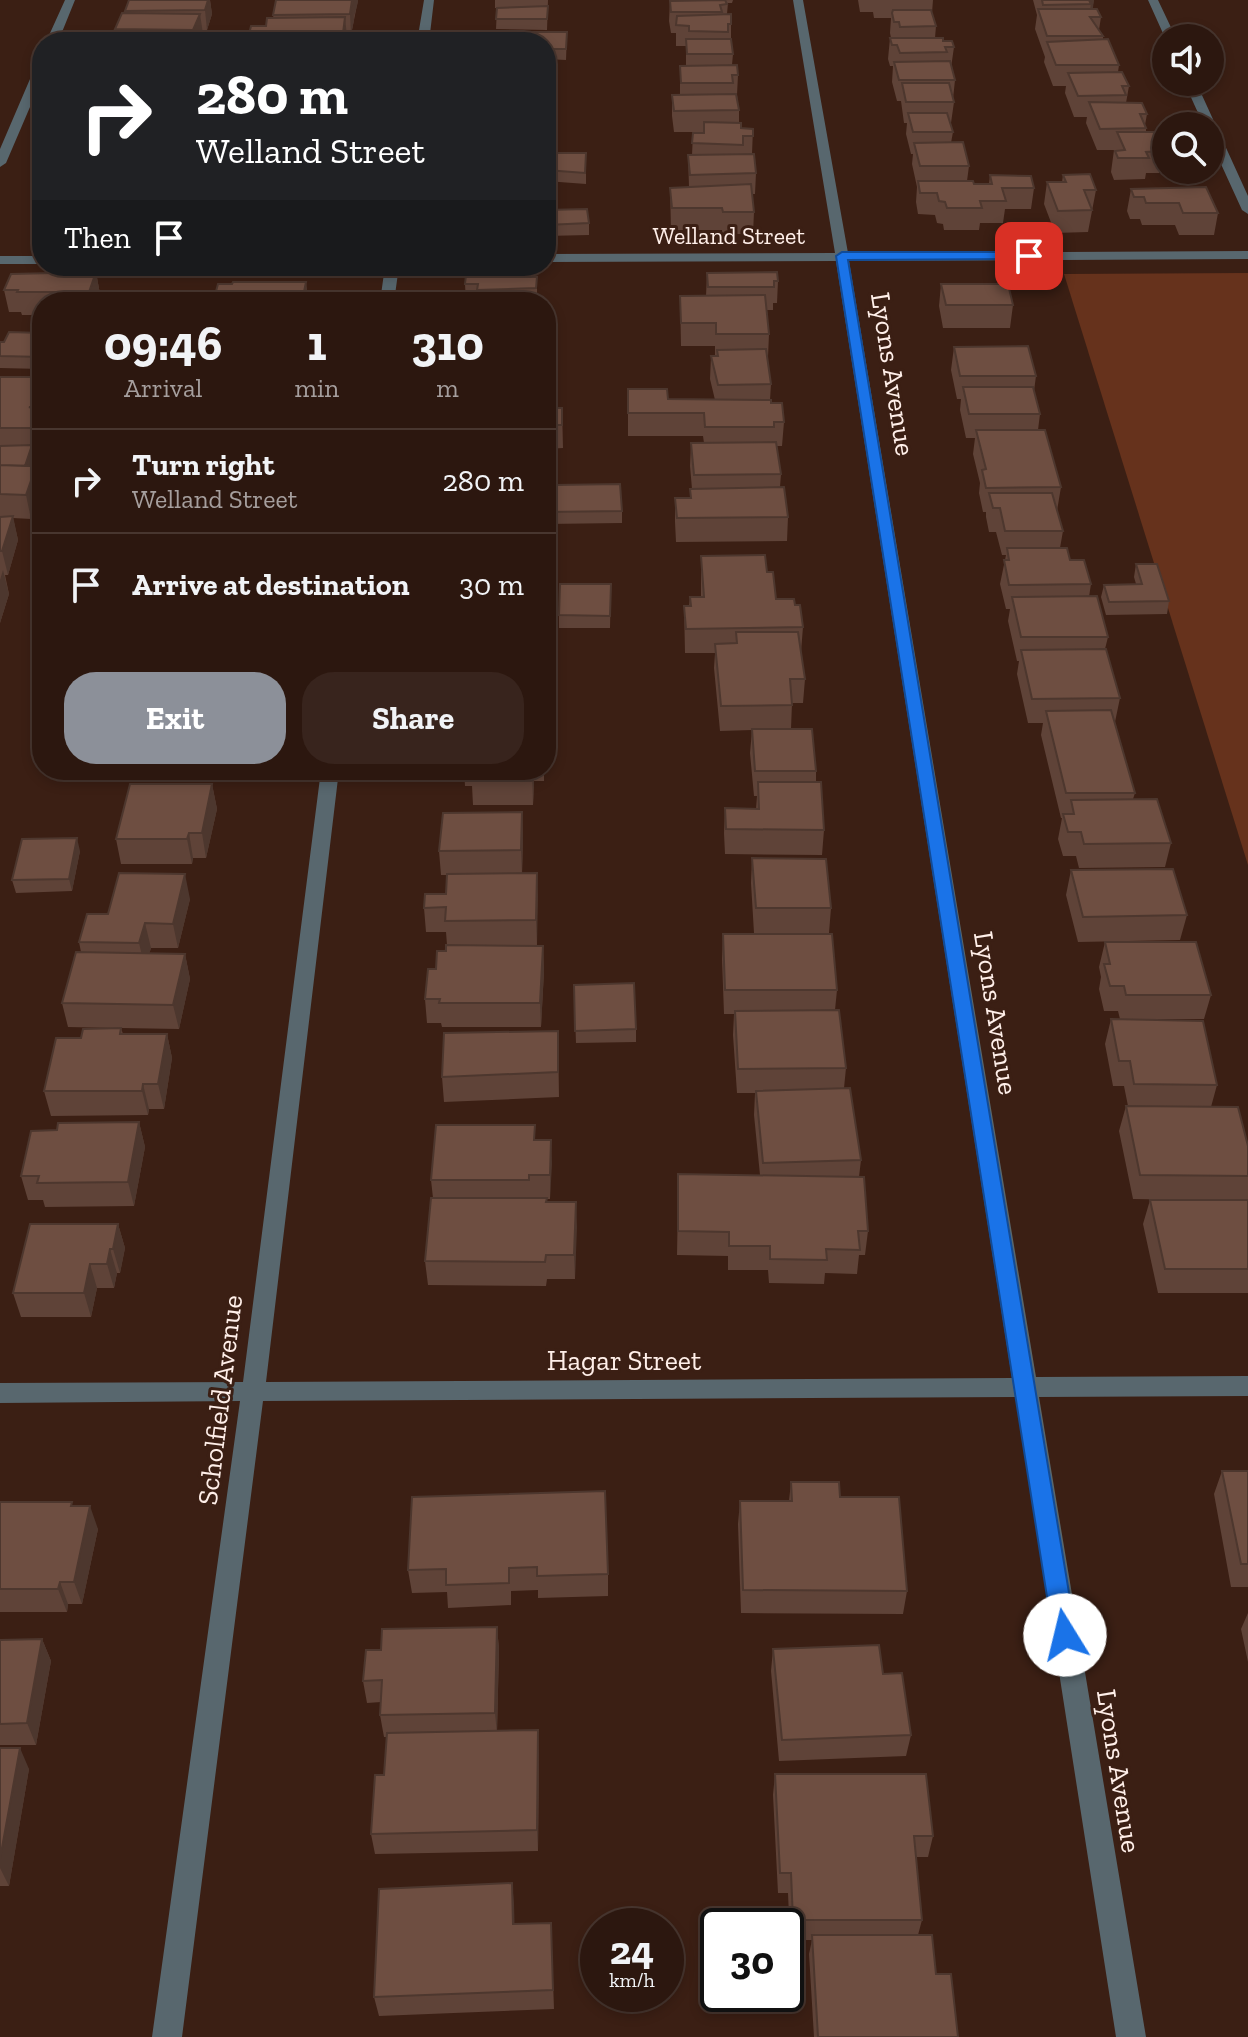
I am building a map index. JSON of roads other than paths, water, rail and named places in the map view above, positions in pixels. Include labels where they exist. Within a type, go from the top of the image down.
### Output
[{"type":"street","points":[[56,32],[70,0]]},
{"type":"street","points":[[424,32],[429,0]]},
{"type":"street","name":"Lyons Avenue","points":[[798,0],[1131,2037]]},
{"type":"street","points":[[1153,0],[1164,24]]},
{"type":"street","points":[[0,163],[32,88]]},
{"type":"street","points":[[1196,96],[1248,210]]},
{"type":"street","name":"Welland Street","points":[[556,258],[1248,255]]},
{"type":"street","points":[[0,260],[32,260]]},
{"type":"street","name":"Scholfield Avenue","points":[[167,2037],[253,1392],[329,780]]},
{"type":"street","name":"Hagar Street","points":[[0,1393],[1248,1386]]}]
